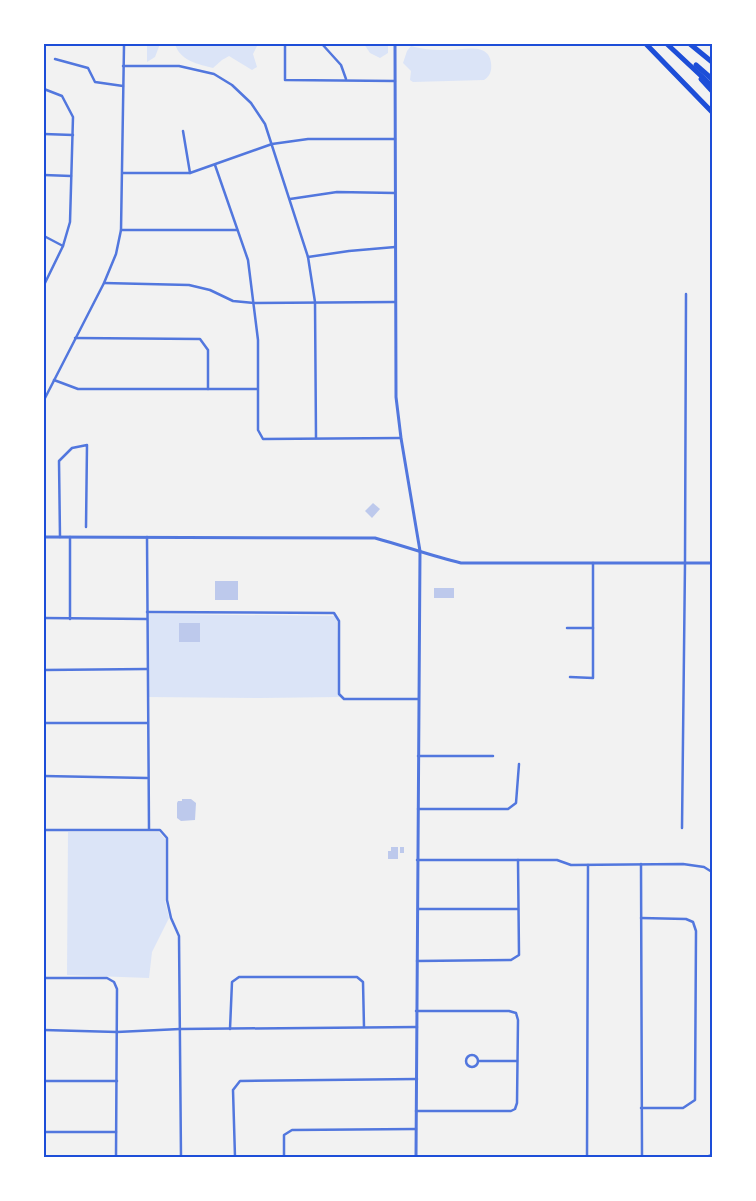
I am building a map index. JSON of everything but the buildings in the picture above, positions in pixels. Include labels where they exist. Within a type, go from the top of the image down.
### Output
[{"type":"highway","points":[[646,44],[712,112]]},
{"type":"highway","points":[[667,44],[712,86]]},
{"type":"highway","points":[[690,44],[712,62]]},
{"type":"highway","points":[[682,57],[705,71],[712,79]]},
{"type":"highway","points":[[698,72],[701,79],[712,91]]},
{"type":"street","points":[[285,44],[286,80],[394,81]]},
{"type":"street","points":[[322,44],[341,65],[347,80]]},
{"type":"street","points":[[395,44],[395,373],[401,438],[420,550],[416,910],[416,1157]]},
{"type":"street","points":[[44,400],[104,283],[116,254],[121,230],[124,46]]},
{"type":"street","points":[[55,59],[88,68],[95,82],[123,86]]},
{"type":"street","points":[[123,66],[179,66],[214,74],[232,85],[251,103],[265,124],[308,257],[315,302],[316,438]]},
{"type":"street","points":[[44,89],[62,96],[73,117],[70,222],[64,246],[44,284]]},
{"type":"street","points":[[183,131],[190,173]]},
{"type":"street","points":[[44,134],[73,135]]},
{"type":"street","points":[[123,172],[190,173],[272,144],[308,139],[395,139]]},
{"type":"street","points":[[215,165],[248,260],[258,340],[258,430],[263,439],[401,438]]},
{"type":"street","points":[[44,176],[71,176]]},
{"type":"street","points":[[290,199],[337,192],[395,193]]},
{"type":"street","points":[[121,230],[237,230]]},
{"type":"street","points":[[44,236],[64,246]]},
{"type":"street","points":[[308,257],[395,247]]},
{"type":"street","points":[[104,283],[188,285],[210,290],[233,301],[254,303],[395,302]]},
{"type":"street","points":[[682,828],[686,294]]},
{"type":"street","points":[[75,338],[200,339],[208,350],[208,389]]},
{"type":"street","points":[[54,380],[78,389],[258,389]]},
{"type":"street","points":[[60,537],[60,461],[72,448],[86,445],[86,527]]},
{"type":"street","points":[[44,537],[375,538],[420,550],[431,556],[461,563],[712,563]]},
{"type":"street","points":[[70,537],[70,619]]},
{"type":"street","points":[[147,537],[149,829]]},
{"type":"street","points":[[570,677],[593,678],[592,563]]},
{"type":"street","points":[[147,612],[334,613],[339,621],[339,694],[344,699],[418,699]]},
{"type":"street","points":[[44,618],[147,619]]},
{"type":"street","points":[[567,628],[592,628]]},
{"type":"street","points":[[44,670],[147,669]]},
{"type":"street","points":[[44,724],[148,723]]},
{"type":"street","points":[[418,756],[493,756]]},
{"type":"street","points":[[418,809],[508,809],[516,803],[519,764]]},
{"type":"street","points":[[44,776],[148,778]]},
{"type":"street","points":[[44,830],[149,829],[160,830],[167,838],[167,900],[171,918],[179,936],[181,1157]]},
{"type":"street","points":[[417,860],[557,860],[571,865],[694,865],[704,867],[712,872]]},
{"type":"street","points":[[416,961],[511,960],[519,955],[518,860]]},
{"type":"street","points":[[641,864],[642,1157]]},
{"type":"street","points":[[588,865],[588,1157]]},
{"type":"street","points":[[416,910],[518,909]]},
{"type":"street","points":[[641,918],[686,919],[693,922],[696,931],[695,1100],[683,1108],[641,1108]]},
{"type":"street","points":[[230,1029],[232,982],[240,977],[357,977],[363,982],[364,1027]]},
{"type":"street","points":[[44,978],[108,978],[114,982],[117,989],[118,1081],[116,1157]]},
{"type":"street","points":[[416,1011],[509,1011],[516,1013],[518,1020],[517,1103],[515,1109],[511,1111],[416,1111]]},
{"type":"street","points":[[44,1030],[117,1032],[180,1029],[416,1027]]},
{"type":"street","points":[[472,1054],[476,1056],[478,1061],[472,1067],[468,1066],[465,1060],[468,1055],[472,1054]]},
{"type":"street","points":[[478,1061],[517,1061]]},
{"type":"street","points":[[234,1157],[233,1090],[240,1080],[417,1079]]},
{"type":"street","points":[[44,1081],[118,1081]]},
{"type":"street","points":[[284,1157],[284,1135],[292,1130],[416,1129]]},
{"type":"street","points":[[44,1132],[116,1132]]},
{"type":"street","points":[[706,1157],[712,1155]]},
{"type":"shaded area","points":[[147,44],[160,44],[155,57],[147,62]]},
{"type":"shaded area","points":[[175,44],[258,44],[253,54],[257,67],[252,70],[229,56],[213,68],[201,65],[185,58],[177,50]]},
{"type":"shaded area","points":[[364,44],[388,44],[388,53],[380,58],[370,53]]},
{"type":"shaded area","points":[[411,46],[435,50],[481,50],[489,56],[491,63],[490,73],[484,80],[413,82],[410,80],[411,71],[403,63]]},
{"type":"shaded area","points":[[148,614],[337,616],[340,697],[147,697]]},
{"type":"shaded area","points":[[68,832],[159,832],[165,839],[165,900],[169,918],[152,952],[149,978],[67,975]]}]
